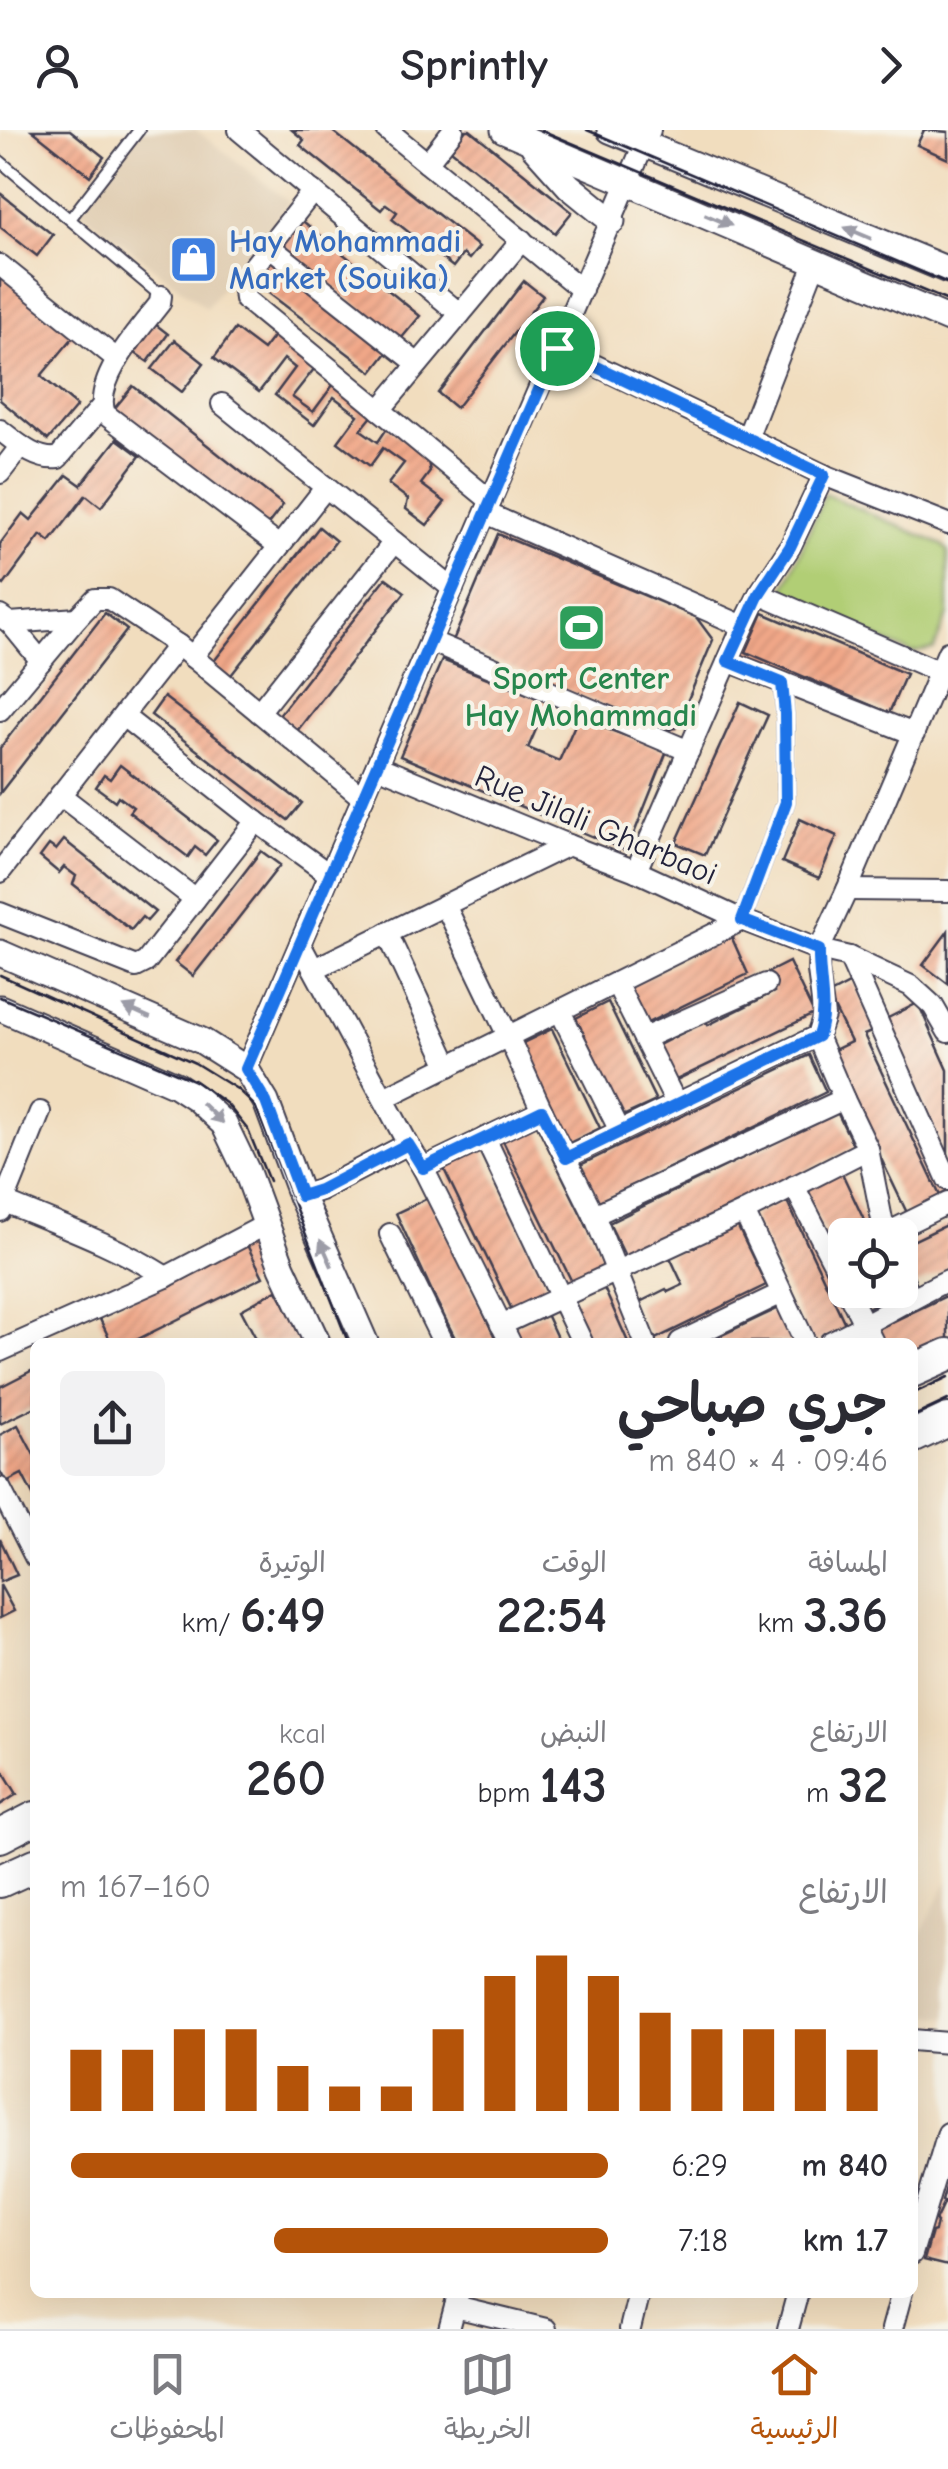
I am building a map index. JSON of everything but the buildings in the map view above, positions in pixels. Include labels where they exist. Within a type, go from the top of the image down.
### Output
[{"type":"main road","points":[[918,1368],[948,1355]]},
{"type":"main road","points":[[918,1434],[948,1420]]},
{"type":"main road","points":[[0,1836],[30,1821]]},
{"type":"main road","points":[[0,1882],[30,1867]]},
{"type":"street","points":[[239,130],[460,314]]},
{"type":"street","points":[[387,130],[582,290]]},
{"type":"street","points":[[427,163],[453,130]]},
{"type":"street","points":[[610,130],[647,137],[948,270]]},
{"type":"street","points":[[516,135],[948,319]]},
{"type":"street","points":[[516,135],[612,221]]},
{"type":"street","points":[[246,1069],[647,137]]},
{"type":"street","points":[[312,191],[242,284],[246,299],[380,410],[488,507],[743,626]]},
{"type":"street","points":[[380,410],[522,240]]},
{"type":"street","points":[[269,246],[418,364]]},
{"type":"street","points":[[747,438],[816,262]]},
{"type":"street","points":[[0,265],[118,360]]},
{"type":"street","points":[[161,296],[160,303],[118,360],[104,390],[105,414],[278,546]]},
{"type":"street","points":[[557,348],[824,475],[948,524]]},
{"type":"street","points":[[222,404],[453,590]]},
{"type":"street","points":[[0,430],[21,446],[52,460],[58,458],[102,406]]},
{"type":"street","points":[[0,474],[21,446]]},
{"type":"street","points":[[636,871],[743,626],[790,547],[824,475]]},
{"type":"street","points":[[0,872],[123,716],[185,651],[326,487]]},
{"type":"street","points":[[259,712],[394,542]]},
{"type":"street","points":[[759,594],[944,662],[819,950],[824,1016],[818,1036],[868,1149],[882,1218]]},
{"type":"street","points":[[0,710],[95,599],[110,599],[185,651],[363,798]]},
{"type":"street","points":[[5,620],[77,618]]},
{"type":"street","points":[[5,620],[41,661]]},
{"type":"street","points":[[430,642],[689,751]]},
{"type":"street","points":[[728,661],[914,734]]},
{"type":"street","points":[[384,1098],[742,920],[786,802],[782,683]]},
{"type":"street","points":[[123,716],[330,875]]},
{"type":"street","name":"Rue Jilali Gharbaoi","points":[[377,766],[636,871],[742,920],[819,950],[849,957],[912,986],[932,1006],[948,1032]]},
{"type":"street","points":[[60,794],[195,898]]},
{"type":"street","points":[[0,913],[136,967],[146,962],[256,821]]},
{"type":"street","points":[[314,968],[568,846]]},
{"type":"street","points":[[847,890],[948,892]]},
{"type":"street","points":[[445,905],[594,1216],[643,1338]]},
{"type":"street","points":[[386,934],[449,1066]]},
{"type":"street","points":[[300,944],[423,1168],[505,1334],[560,1296],[744,1212],[868,1149]]},
{"type":"street","points":[[0,953],[202,1040],[246,1069],[266,1102],[301,1196],[363,1338]]},
{"type":"street","points":[[849,957],[948,1180]]},
{"type":"street","points":[[616,983],[676,1104]]},
{"type":"street","points":[[644,1038],[766,984]]},
{"type":"street","points":[[0,1008],[176,1084],[224,1124],[315,1338]]},
{"type":"street","points":[[560,1011],[620,1132]]},
{"type":"street","points":[[566,1158],[818,1036]]},
{"type":"street","points":[[594,1216],[844,1099]]},
{"type":"street","points":[[423,1168],[542,1111]]},
{"type":"street","points":[[40,1112],[1,1205],[99,1240],[166,1277]]},
{"type":"street","points":[[485,1138],[580,1338]]},
{"type":"street","points":[[301,1196],[408,1144]]},
{"type":"street","points":[[794,1186],[828,1253]]},
{"type":"street","points":[[918,1218],[948,1203]]},
{"type":"street","points":[[744,1212],[802,1338]]},
{"type":"street","points":[[0,1351],[166,1277],[266,1226]]},
{"type":"street","points":[[390,1234],[440,1338]]},
{"type":"street","points":[[918,1295],[948,1280]]},
{"type":"street","points":[[688,1338],[782,1293]]},
{"type":"street","points":[[856,1308],[869,1334],[899,1308]]},
{"type":"street","points":[[0,1488],[30,1547]]},
{"type":"street","points":[[918,2041],[948,2044]]},
{"type":"street","points":[[918,2235],[946,2146]]},
{"type":"street","points":[[630,2329],[638,2298]]},
{"type":"street","points":[[788,2329],[796,2298]]},
{"type":"street","points":[[892,2329],[900,2298]]},
{"type":"street","points":[[449,2329],[457,2300],[546,2329]]},
{"type":"lane","points":[[70,219],[138,130]]},
{"type":"lane","points":[[0,161],[161,296]]},
{"type":"shaded area","name":"Hay Mohammadi Market (Souika)","points":[[140,130],[196,130],[289,202],[206,308],[79,209]]},
{"type":"shaded area","points":[[948,1880],[948,2017],[918,2014],[918,1940]]},
{"type":"green space","points":[[825,494],[943,545],[948,551],[948,614],[934,649],[912,653],[781,597]]},
{"type":"tram line","points":[[541,130],[948,301]]},
{"type":"tram line","points":[[587,130],[948,283]]},
{"type":"tram line","points":[[0,975],[195,1063],[237,1089],[256,1107],[346,1338]]},
{"type":"tram line","points":[[0,997],[195,1081],[227,1104],[248,1130],[269,1181]]},
{"type":"tram line","points":[[918,1391],[948,1377]]},
{"type":"tram line","points":[[918,1414],[948,1400]]},
{"type":"place","name":"Hay Mohammadi Market (Souika)","points":[[194,259]]},
{"type":"place","name":"Sport Center Hay Mohammadi","points":[[581,628]]},
{"type":"route","points":[[557,348],[824,475],[790,547],[759,594],[728,661],[782,683],[786,802],[742,920],[819,950],[824,1016],[818,1036],[566,1158],[542,1111],[423,1168],[408,1144],[301,1196],[266,1102],[246,1069],[557,348]]}]
